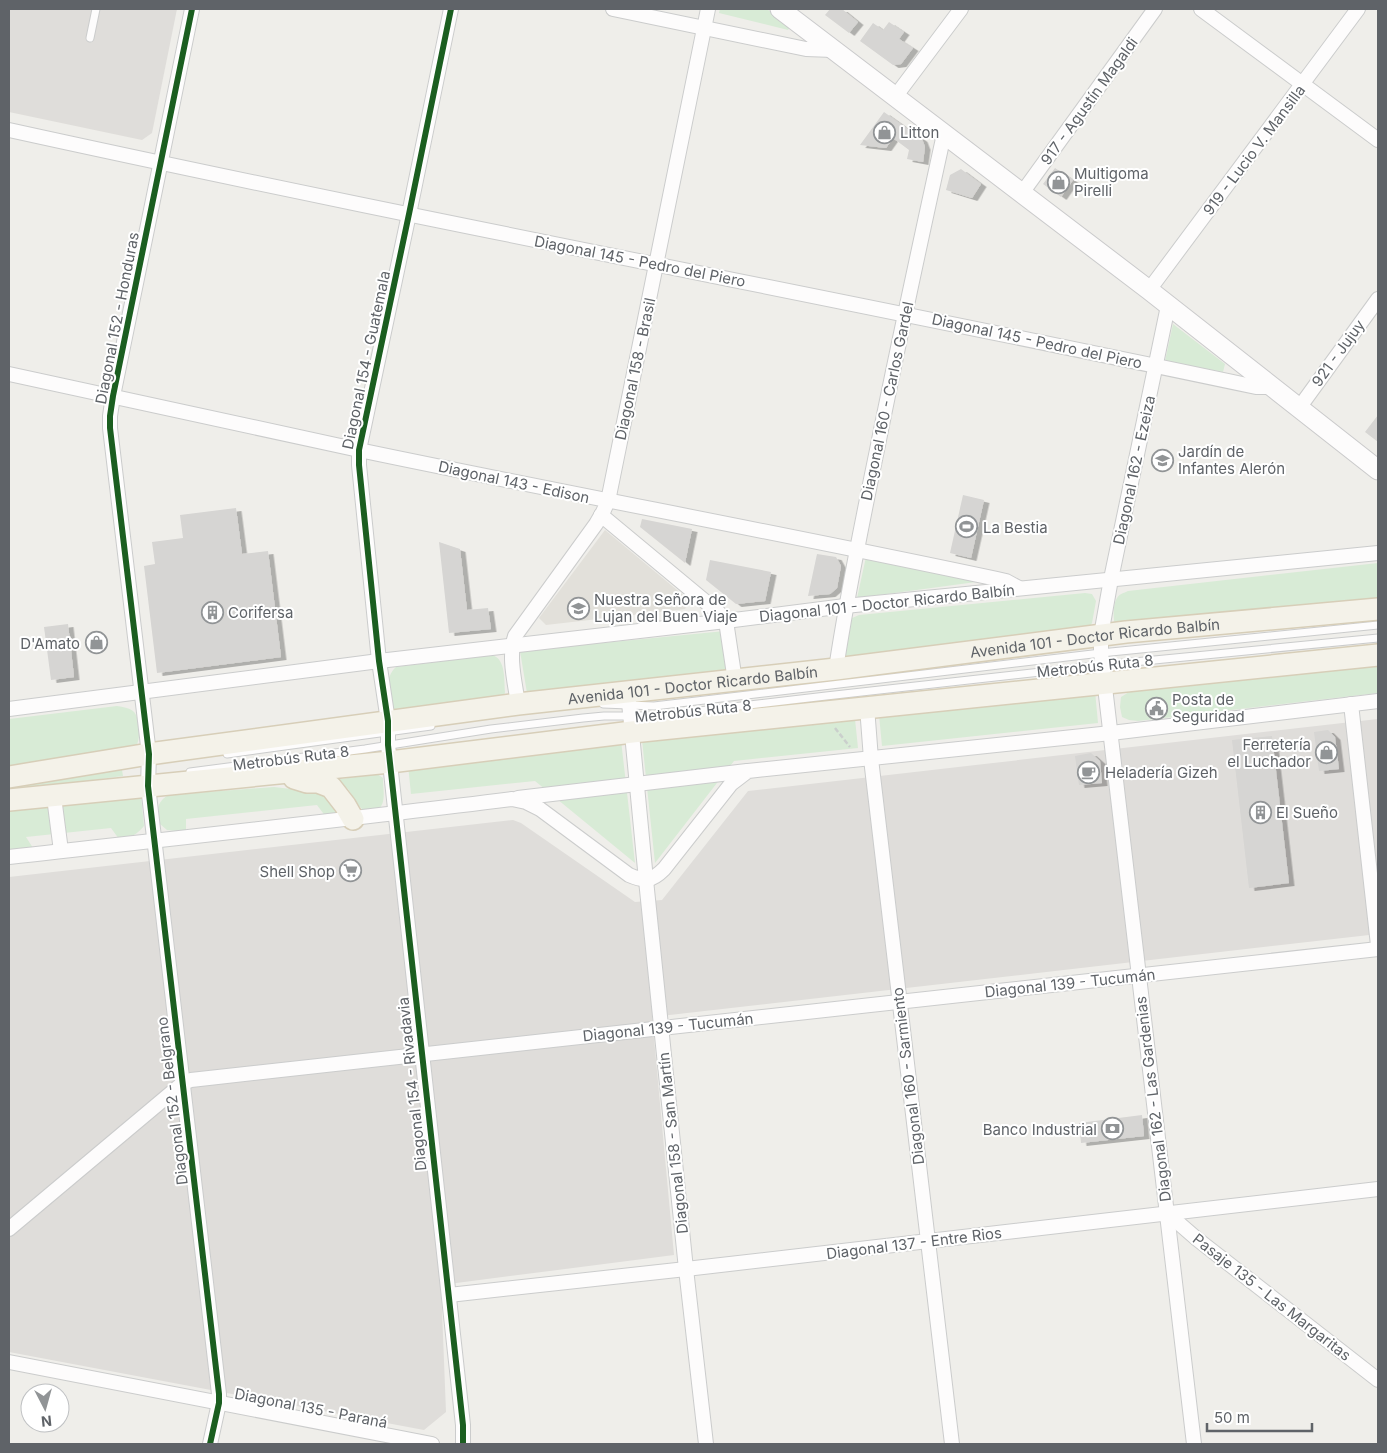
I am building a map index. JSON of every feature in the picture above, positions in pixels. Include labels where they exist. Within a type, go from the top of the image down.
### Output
[{"type":"main road","points":[[780,9],[1149,290],[1378,470]]},
{"type":"main road","name":"Avenida 101 - Doctor Ricardo Balbín","points":[[9,800],[54,797],[149,770],[280,774],[388,740],[518,704],[630,711],[867,707],[1102,659],[1378,609]]},
{"type":"main road","name":"Avenida 101 - Doctor Ricardo Balbín","points":[[9,777],[149,770],[630,711],[735,681],[836,669],[1102,659],[1378,655]]},
{"type":"main road","points":[[280,774],[307,782],[318,782],[331,787],[345,804],[353,819]]},
{"type":"street","name":"Diagonal 152 - Honduras","points":[[149,770],[110,428],[113,396],[192,9]]},
{"type":"street","name":"Diagonal 154 - Guatemala","points":[[388,740],[359,450],[451,9]]},
{"type":"street","points":[[613,9],[806,49],[832,50]]},
{"type":"street","name":"Diagonal 158 - Brasil","points":[[512,644],[520,628],[601,516],[608,501],[708,9]]},
{"type":"street","points":[[895,97],[961,9]]},
{"type":"street","name":"917 - Agustín Magaldi","points":[[1022,193],[1155,9]]},
{"type":"street","points":[[1201,9],[1378,140]]},
{"type":"street","name":"919 - Lucio V. Mansilla","points":[[1149,290],[1358,9]]},
{"type":"street","name":"Diagonal 145 - Pedro del Piero","points":[[9,130],[161,164],[1256,387],[1272,387]]},
{"type":"street","name":"Diagonal 160 - Carlos Gardel","points":[[836,669],[845,606],[904,314],[944,134]]},
{"type":"street","name":"921 - Jujuy","points":[[1299,408],[1378,299]]},
{"type":"street","name":"Diagonal 162 - Ezeiza","points":[[1102,659],[1111,580],[1168,306]]},
{"type":"street","name":"Diagonal 143 - Edison","points":[[9,374],[359,450],[857,549],[1006,581],[1019,588]]},
{"type":"street","points":[[601,516],[719,613],[726,621],[735,681]]},
{"type":"street","name":"Diagonal 101 - Doctor Ricardo Balbín","points":[[9,709],[512,644],[845,606],[1378,553]]},
{"type":"street","points":[[512,644],[511,658],[518,704]]},
{"type":"street","name":"Diagonal 162 - Las Gardenias","points":[[1102,659],[1194,1444]]},
{"type":"street","points":[[9,858],[748,771],[1111,733],[1378,701]]},
{"type":"street","points":[[1351,704],[1378,945]]},
{"type":"street","name":"Diagonal 160 - Sarmiento","points":[[867,707],[866,759],[900,1001],[952,1444]]},
{"type":"street","name":"Diagonal 158 - San Martín","points":[[630,711],[686,1269],[706,1444]]},
{"type":"street","name":"Diagonal 154 - Rivadavia","points":[[388,740],[464,1444]]},
{"type":"street","name":"Diagonal 152 - Belgrano","points":[[149,770],[155,840],[219,1394],[219,1403],[210,1444]]},
{"type":"street","points":[[512,799],[526,802],[540,810],[629,874],[646,880],[657,876],[664,869],[731,784],[748,771]]},
{"type":"street","points":[[54,797],[61,851]]},
{"type":"street","name":"Diagonal 139 - Tucumán","points":[[9,1229],[183,1084],[191,1080],[1378,949]]},
{"type":"street","name":"Diagonal 137 - Entre Rios","points":[[449,1295],[1378,1189]]},
{"type":"street","name":"Pasaje 135 - Las Margaritas","points":[[1167,1213],[1197,1239],[1378,1380]]},
{"type":"street","name":"Diagonal 135 - Paraná","points":[[9,1362],[432,1444]]},
{"type":"lane","points":[[90,38],[96,9]]},
{"type":"lane","name":"Metrobús Ruta 8","points":[[594,705],[657,716],[1378,625]]},
{"type":"lane","name":"Metrobús Ruta 8","points":[[630,711],[654,706],[1102,659],[1378,638]]},
{"type":"lane","name":"Metrobús Ruta 8","points":[[178,773],[388,740],[434,726]]},
{"type":"lane","name":"Metrobús Ruta 8","points":[[220,755],[388,740]]},
{"type":"lane","points":[[9,781],[102,770]]},
{"type":"lane","points":[[9,796],[114,782]]},
{"type":"path","points":[[834,727],[866,759]]},
{"type":"shaded area","points":[[9,9],[177,9],[152,133],[142,140],[9,112]]},
{"type":"shaded area","points":[[605,530],[689,600],[685,609],[546,625],[539,618]]},
{"type":"shaded area","points":[[1378,719],[1378,934],[652,1017],[674,1255],[441,1285],[446,1412],[424,1430],[9,1352],[9,877],[513,820],[521,823],[635,902],[662,900],[748,791]]},
{"type":"green space","points":[[720,9],[767,9],[790,27],[788,30],[719,13]]},
{"type":"green space","points":[[1173,324],[1225,364],[1223,372],[1165,361]]},
{"type":"green space","points":[[866,557],[976,582],[857,598]]},
{"type":"green space","points":[[1378,563],[1378,599],[1115,625],[1114,622],[1116,601],[1119,595],[1128,591]]},
{"type":"green space","points":[[1085,593],[1092,594],[1096,601],[1092,623],[1089,628],[848,659],[843,653],[850,619],[859,615]]},
{"type":"green space","points":[[725,631],[728,670],[527,693],[520,651]]},
{"type":"green space","points":[[492,655],[497,657],[502,665],[505,682],[504,697],[395,711],[391,708],[389,681],[392,671],[396,667]]},
{"type":"green space","points":[[1378,664],[1378,693],[1138,721],[1122,717],[1120,707],[1121,697],[1129,692]]},
{"type":"green space","points":[[1095,691],[1098,723],[882,746],[879,715]]},
{"type":"green space","points":[[117,706],[130,709],[137,718],[139,738],[136,746],[9,770],[9,719]]},
{"type":"green space","points":[[855,719],[858,748],[734,761],[655,863],[642,740]]},
{"type":"green space","points":[[621,740],[635,863],[535,781],[411,794],[408,765]]},
{"type":"green space","points":[[122,770],[123,776],[9,791],[9,786]]},
{"type":"green space","points":[[377,774],[383,778],[384,796],[382,804],[377,811],[364,811],[348,789],[334,780]]},
{"type":"green space","points":[[274,787],[325,793],[340,808],[336,816],[326,817],[317,805],[186,819],[186,832],[167,830],[160,824],[159,804],[168,795]]},
{"type":"green space","points":[[141,796],[144,826],[136,834],[129,837],[119,839],[111,828],[26,837],[33,848],[9,850],[9,810]]},
{"type":"building","points":[[830,9],[842,9],[858,22],[849,33],[825,15]]},
{"type":"building","points":[[889,22],[904,32],[899,39],[913,48],[901,64],[893,65],[860,41],[873,23],[883,30]]},
{"type":"building","points":[[884,112],[922,139],[925,147],[923,162],[907,159],[909,150],[893,138],[886,148],[860,145]]},
{"type":"building","name":"Multigoma Pirelli","points":[[1055,168],[1073,180],[1061,197],[1043,184]]},
{"type":"building","points":[[961,169],[981,184],[972,198],[946,190],[950,175]]},
{"type":"building","points":[[1378,415],[1378,442],[1365,432]]},
{"type":"building","name":"La Bestia","points":[[963,495],[984,500],[971,558],[950,553]]},
{"type":"building","name":"Corifersa","points":[[236,508],[242,554],[268,551],[281,657],[157,673],[144,566],[155,564],[152,542],[183,538],[180,515]]},
{"type":"building","points":[[642,519],[692,529],[685,563],[640,527]]},
{"type":"building","points":[[439,542],[460,549],[467,610],[488,608],[491,629],[449,633]]},
{"type":"building","points":[[817,554],[836,557],[841,566],[837,588],[830,594],[808,596]]},
{"type":"building","points":[[710,560],[771,572],[765,601],[736,604],[706,580]]},
{"type":"building","points":[[68,624],[74,677],[51,680],[44,627]]},
{"type":"building","name":"Ferretería el Luchador","points":[[1328,730],[1335,737],[1339,769],[1319,771],[1314,732]]},
{"type":"building","name":"El Sueño","points":[[1272,736],[1289,883],[1249,888],[1232,740]]},
{"type":"building","name":"Heladería Gizeh","points":[[1091,753],[1100,761],[1102,783],[1079,785],[1075,756]]},
{"type":"building","points":[[1142,1115],[1144,1136],[1081,1143],[1079,1123]]},
{"type":"cycle path","points":[[192,9],[113,396],[110,428],[149,754],[148,786],[219,1394],[219,1403],[210,1444]]},
{"type":"cycle path","points":[[451,9],[359,450],[359,465],[463,1425],[463,1444]]},
{"type":"place","name":"Litton","points":[[884,132]]},
{"type":"place","name":"Multigoma Pirelli","points":[[1058,182]]},
{"type":"place","name":"Jardín de Infantes Alerón","points":[[1162,460]]},
{"type":"place","name":"La Bestia","points":[[967,527]]},
{"type":"place","name":"Nuestra Señora de Lujan del Buen Viaje","points":[[578,608]]},
{"type":"place","name":"Corifersa","points":[[212,612]]},
{"type":"place","name":"D'Amato","points":[[96,643]]},
{"type":"place","name":"Posta de Seguridad","points":[[1156,708]]},
{"type":"place","name":"Ferretería el Luchador","points":[[1327,753]]},
{"type":"place","name":"Heladería Gizeh","points":[[1089,772]]},
{"type":"place","name":"El Sueño","points":[[1260,812]]},
{"type":"place","name":"Shell Shop","points":[[351,871]]},
{"type":"place","name":"Banco Industrial","points":[[1113,1129]]}]
